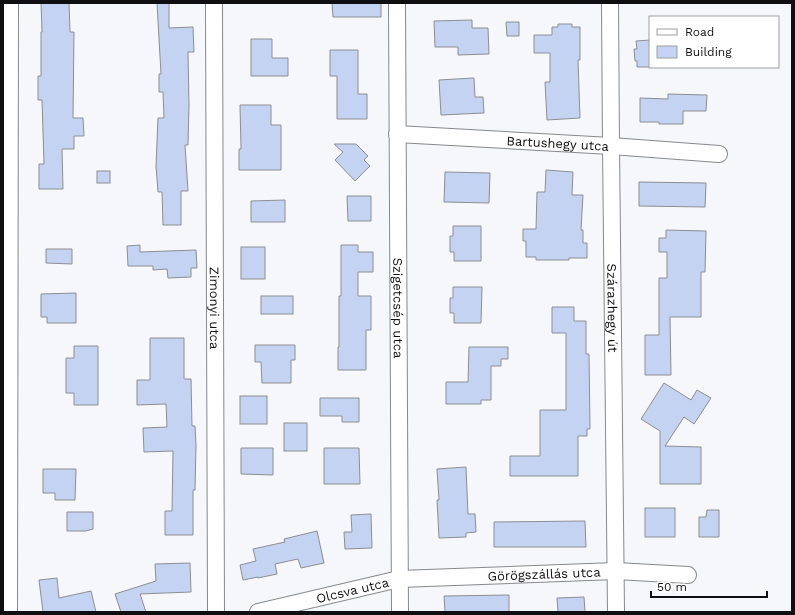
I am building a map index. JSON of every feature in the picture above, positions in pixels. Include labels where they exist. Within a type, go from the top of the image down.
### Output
[{"type":"street","points":[[9,612],[10,3]]},
{"type":"street","name":"Zimonyi utca","points":[[214,3],[216,612]]},
{"type":"street","name":"Szigetcsép utca","points":[[397,3],[400,612]]},
{"type":"street","name":"Szárazhegy út","points":[[610,3],[616,612]]},
{"type":"street","name":"Bartushegy utca","points":[[397,134],[611,146],[719,154]]},
{"type":"street","name":"Görögszállás utca","points":[[399,579],[616,571],[688,575]]},
{"type":"street","name":"Olcsva utca","points":[[258,612],[399,579]]},
{"type":"building","points":[[41,3],[69,3],[70,32],[74,32],[73,118],[83,118],[84,136],[74,136],[74,149],[62,149],[63,189],[39,189],[39,164],[44,164],[42,100],[38,100],[38,76],[41,76]]},
{"type":"building","points":[[157,3],[169,3],[169,28],[193,27],[194,52],[188,52],[188,145],[185,145],[188,191],[181,191],[181,225],[163,225],[162,192],[158,192],[156,166],[158,118],[164,118],[163,92],[159,92],[159,74],[161,74]]},
{"type":"building","points":[[332,3],[381,3],[381,17],[333,17]]},
{"type":"building","points":[[472,20],[472,28],[488,28],[489,54],[458,55],[458,47],[435,47],[434,21]]},
{"type":"building","points":[[506,22],[519,22],[519,36],[507,36]]},
{"type":"building","points":[[558,24],[572,24],[572,27],[580,27],[580,60],[578,60],[580,118],[547,120],[545,82],[550,82],[550,53],[534,53],[534,35],[552,35],[552,27],[558,27]]},
{"type":"building","points":[[251,39],[272,39],[272,58],[288,58],[288,76],[251,76]]},
{"type":"building","points":[[649,40],[649,67],[637,67],[634,49],[637,49],[636,41]]},
{"type":"building","points":[[330,50],[358,50],[358,94],[367,94],[367,119],[337,119],[337,76],[330,76]]},
{"type":"building","points":[[474,78],[475,97],[483,97],[484,113],[441,115],[439,80]]},
{"type":"building","points":[[668,94],[707,95],[706,111],[683,111],[683,124],[640,122],[640,98],[668,99]]},
{"type":"building","points":[[240,105],[271,105],[271,125],[281,125],[281,170],[239,170],[239,149],[241,149]]},
{"type":"building","points":[[334,144],[356,144],[368,156],[364,160],[370,166],[355,181],[335,160],[343,152]]},
{"type":"building","points":[[546,170],[573,172],[572,195],[583,195],[581,230],[583,230],[583,243],[587,243],[587,258],[569,258],[569,260],[536,260],[536,257],[526,257],[526,241],[523,241],[523,229],[536,229],[537,192],[545,192]]},
{"type":"building","points":[[97,171],[110,171],[110,183],[97,183]]},
{"type":"building","points":[[445,172],[490,173],[489,203],[444,202]]},
{"type":"building","points":[[639,182],[706,183],[705,207],[639,206]]},
{"type":"building","points":[[347,196],[371,196],[371,221],[348,221]]},
{"type":"building","points":[[285,200],[285,222],[251,222],[251,201]]},
{"type":"building","points":[[453,226],[481,226],[481,261],[454,261],[454,252],[450,252],[450,236],[453,236]]},
{"type":"building","points":[[666,230],[706,231],[705,272],[701,272],[701,317],[670,317],[671,375],[645,375],[645,335],[659,335],[659,278],[667,278],[667,252],[659,252],[659,238],[666,238]]},
{"type":"building","points":[[140,245],[140,252],[196,250],[197,268],[191,268],[191,277],[168,278],[167,269],[153,270],[153,266],[128,266],[127,246]]},
{"type":"building","points":[[341,245],[358,245],[358,252],[373,252],[373,272],[358,272],[358,296],[371,296],[371,330],[366,330],[366,370],[338,370],[339,296],[341,296]]},
{"type":"building","points":[[241,247],[265,247],[265,279],[241,279]]},
{"type":"building","points":[[46,249],[72,249],[72,264],[46,263]]},
{"type":"building","points":[[453,287],[482,287],[481,323],[454,323],[454,313],[450,313],[450,298],[453,298]]},
{"type":"building","points":[[76,293],[76,323],[47,323],[47,317],[41,317],[41,294]]},
{"type":"building","points":[[261,296],[293,296],[293,314],[261,314]]},
{"type":"building","points":[[552,307],[574,307],[574,321],[586,321],[586,354],[589,354],[590,429],[587,429],[587,436],[578,436],[578,476],[510,476],[510,456],[540,456],[540,410],[566,410],[566,333],[552,333]]},
{"type":"building","points":[[150,338],[184,338],[184,379],[191,379],[192,426],[195,426],[196,445],[195,490],[193,490],[193,535],[165,535],[165,511],[172,511],[173,451],[144,452],[143,428],[167,427],[166,404],[137,405],[137,380],[150,380]]},
{"type":"building","points":[[255,345],[295,345],[295,360],[291,360],[291,383],[262,383],[261,362],[255,362]]},
{"type":"building","points":[[74,346],[98,346],[98,405],[74,405],[74,393],[66,393],[66,358],[74,358]]},
{"type":"building","points":[[469,347],[508,347],[508,359],[501,359],[501,366],[491,366],[491,400],[481,400],[481,404],[446,404],[446,382],[468,382]]},
{"type":"building","points":[[664,383],[691,400],[697,390],[711,398],[694,424],[684,417],[665,446],[701,447],[701,484],[660,484],[660,431],[641,419]]},
{"type":"building","points":[[240,396],[267,396],[267,424],[240,424]]},
{"type":"building","points":[[320,398],[359,398],[359,422],[342,422],[342,416],[320,416]]},
{"type":"building","points":[[284,423],[307,423],[307,451],[284,451]]},
{"type":"building","points":[[241,448],[273,448],[273,475],[241,474]]},
{"type":"building","points":[[324,448],[359,448],[360,484],[324,484]]},
{"type":"building","points":[[466,467],[468,514],[475,514],[476,532],[466,533],[466,537],[439,538],[437,469]]},
{"type":"building","points":[[43,469],[76,469],[75,500],[55,500],[55,493],[43,493]]},
{"type":"building","points":[[645,508],[675,508],[675,537],[645,537]]},
{"type":"building","points":[[707,510],[719,510],[719,537],[699,537],[699,517],[706,517]]},
{"type":"building","points":[[67,512],[93,512],[93,529],[86,531],[67,531]]},
{"type":"building","points":[[371,514],[372,548],[345,549],[344,532],[352,532],[351,515]]},
{"type":"building","points":[[585,521],[586,547],[494,547],[494,522]]},
{"type":"building","points":[[317,531],[324,563],[301,568],[298,559],[275,564],[277,574],[243,580],[240,565],[256,561],[253,549],[285,542],[284,539]]},
{"type":"building","points":[[190,563],[191,592],[140,594],[146,612],[121,612],[115,594],[156,581],[155,564]]},
{"type":"building","points":[[57,578],[59,598],[91,591],[96,612],[43,612],[39,580]]},
{"type":"building","points":[[509,595],[509,612],[445,612],[444,596]]},
{"type":"building","points":[[584,597],[585,612],[558,612],[557,598]]}]
